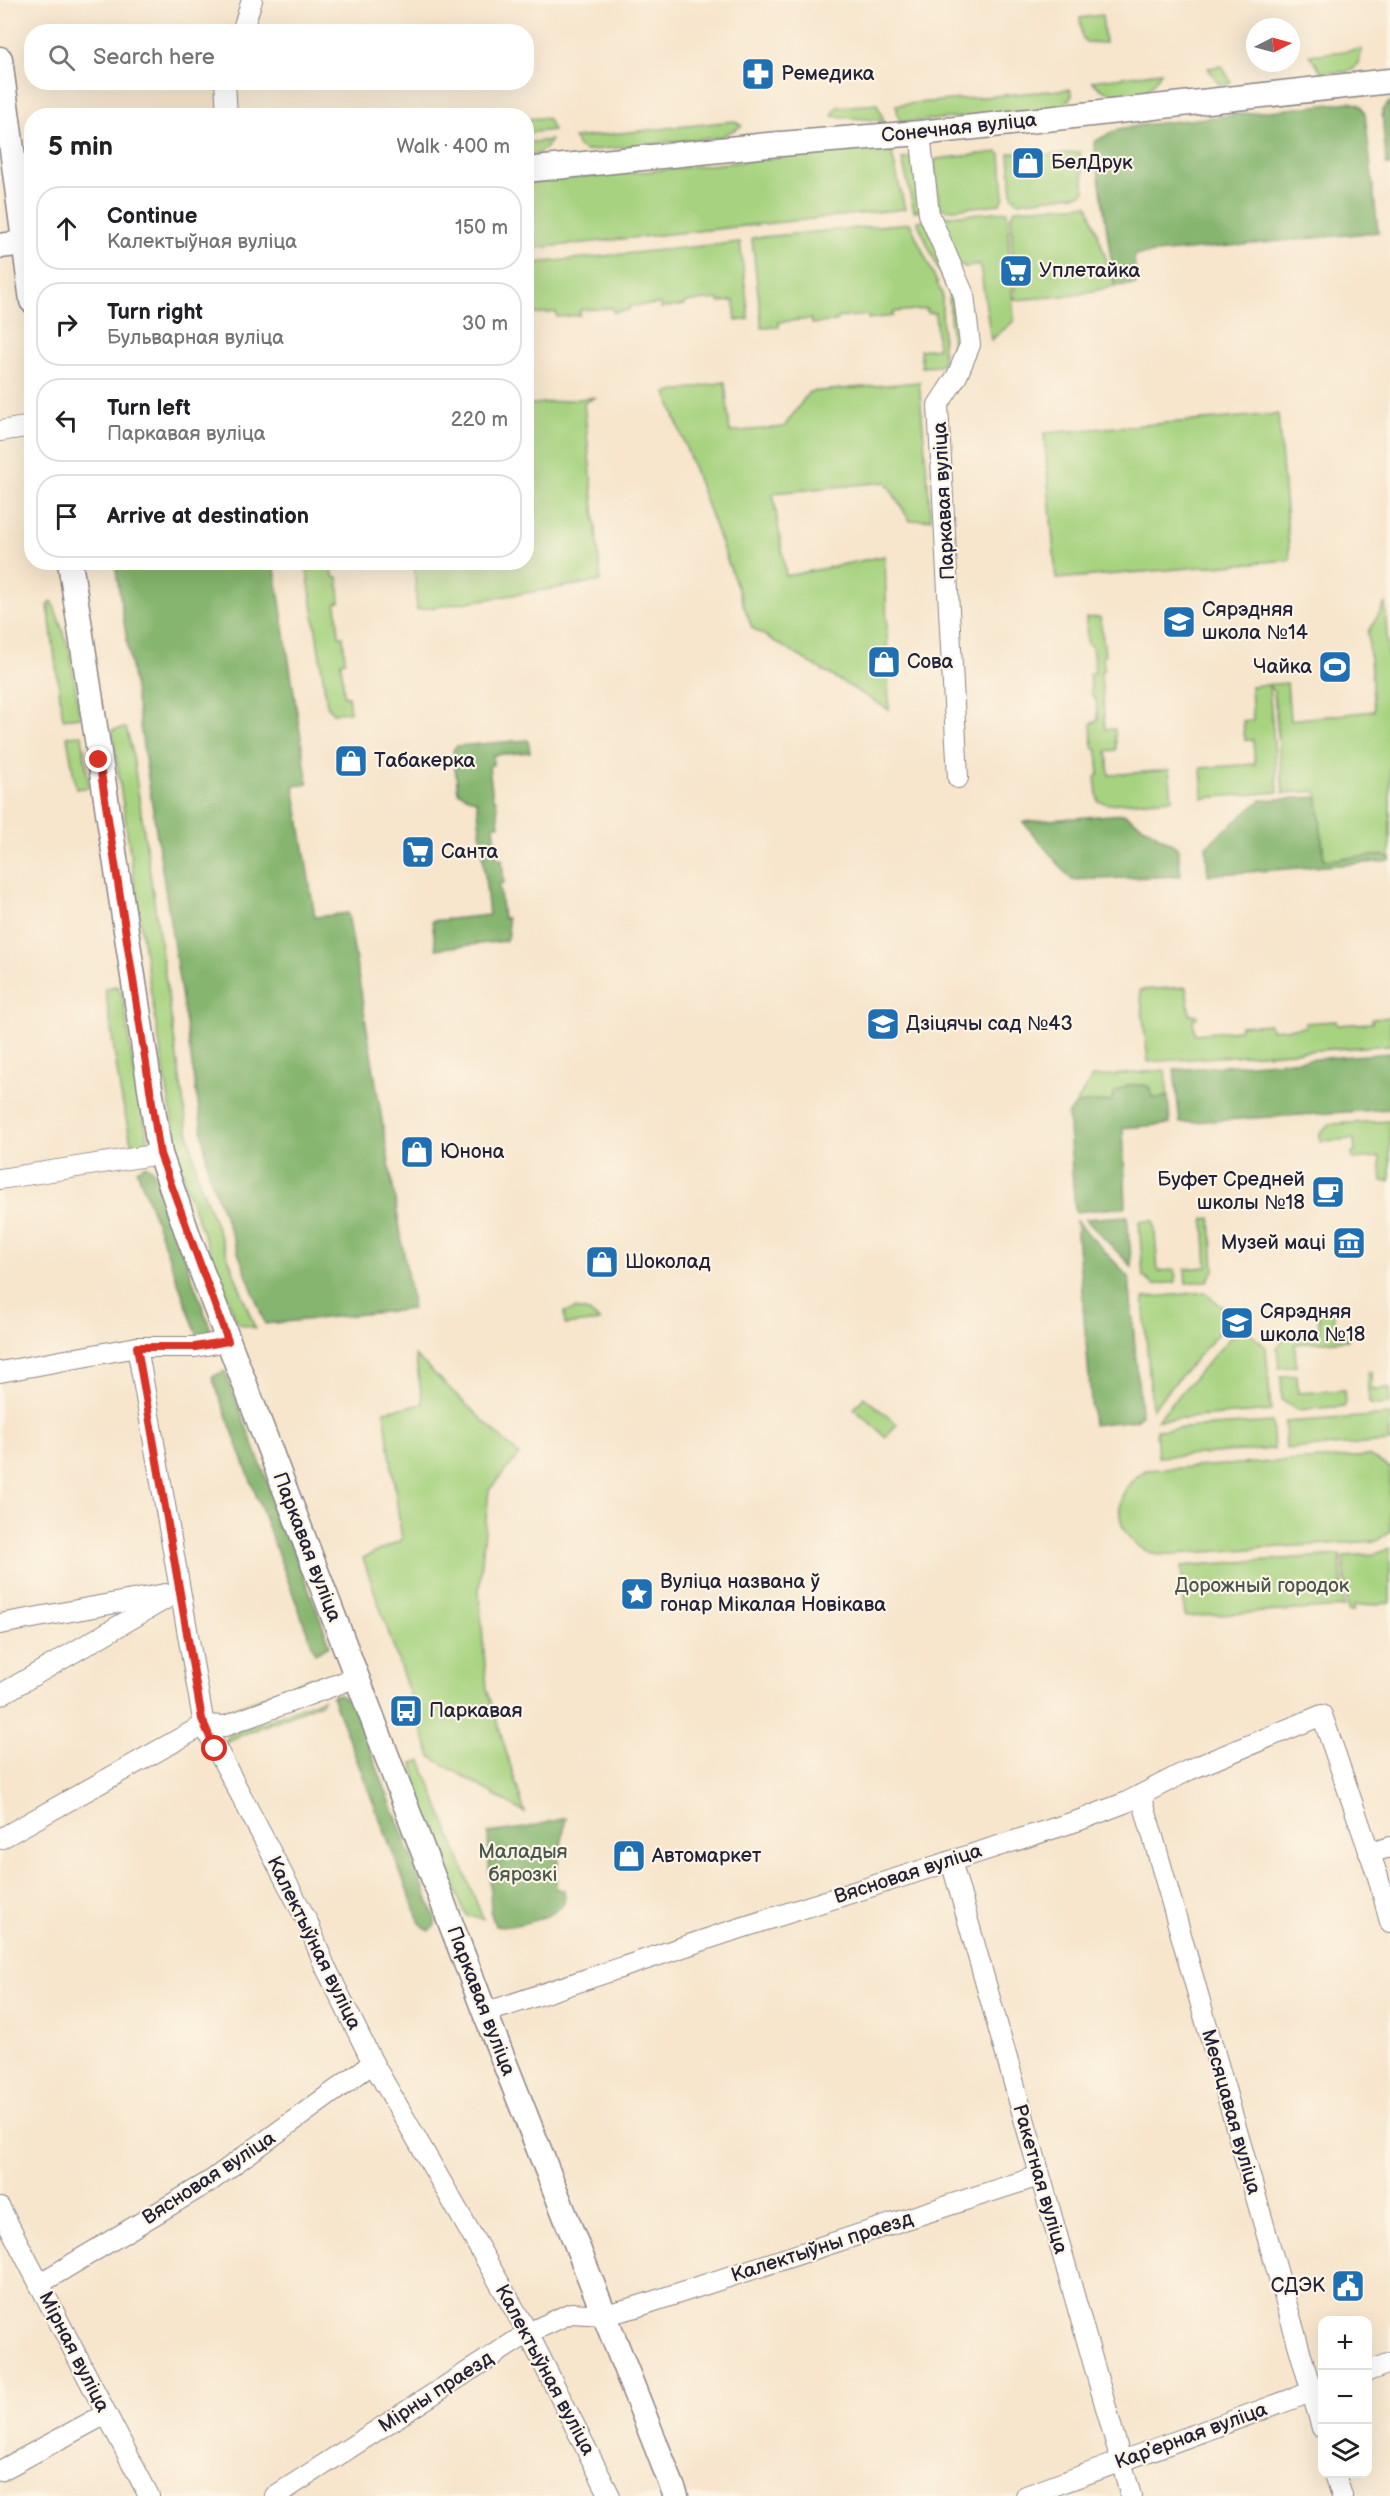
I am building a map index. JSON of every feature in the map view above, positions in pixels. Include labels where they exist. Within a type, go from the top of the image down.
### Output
[{"type":"street","points":[[244,24],[252,0]]},
{"type":"street","points":[[0,59],[18,244],[24,268]]},
{"type":"street","name":"Сонечная вуліца","points":[[534,169],[745,147],[920,133],[1390,81]]},
{"type":"street","points":[[225,90],[227,108]]},
{"type":"street","name":"Паркавая вуліца","points":[[920,133],[929,214],[964,295],[970,345],[957,376],[938,405],[958,778]]},
{"type":"street","points":[[0,431],[24,427]]},
{"type":"street","name":"Паркавая вуліца","points":[[71,570],[160,1154],[228,1341],[485,2013],[676,2496]]},
{"type":"street","points":[[0,1179],[160,1154]]},
{"type":"street","points":[[0,1372],[137,1347],[195,1347],[228,1341]]},
{"type":"street","name":"Калектыўная вуліца","points":[[137,1347],[204,1725],[309,1923],[324,1964],[373,2063],[528,2333],[610,2496]]},
{"type":"street","points":[[0,1624],[179,1591]]},
{"type":"street","points":[[0,1695],[179,1591]]},
{"type":"street","points":[[0,1839],[204,1725],[225,1726],[357,1677]]},
{"type":"street","name":"Вясновая вуліца","points":[[485,2013],[1080,1820],[1141,1796],[1231,1751],[1322,1715],[1369,1853]]},
{"type":"street","name":"Месяцавая вуліца","points":[[1141,1796],[1317,2390],[1322,2424]]},
{"type":"street","points":[[1390,1847],[1369,1853],[1390,1922]]},
{"type":"street","name":"Ракетная вуліца","points":[[951,1861],[1131,2496]]},
{"type":"street","name":"Вясновая вуліца","points":[[39,2284],[212,2180],[373,2063]]},
{"type":"street","name":"Калектыўны праезд","points":[[605,2315],[1039,2176]]},
{"type":"street","name":"Мірная вуліца","points":[[0,2208],[150,2496]]},
{"type":"street","name":"Мірны праезд","points":[[275,2496],[528,2333],[571,2313],[605,2315]]},
{"type":"street","points":[[1371,2370],[1390,2363]]},
{"type":"street","name":"Карʼерная вуліца","points":[[1026,2496],[1317,2390]]},
{"type":"street","points":[[0,2471],[106,2414]]},
{"type":"street","points":[[1336,2478],[1342,2496]]},
{"type":"green space","points":[[1102,15],[1105,43],[1086,42],[1082,37],[1080,18]]},
{"type":"green space","points":[[1362,49],[1354,69],[1344,72],[1322,72],[1309,55]]},
{"type":"green space","points":[[1222,66],[1231,82],[1228,84],[1219,84],[1208,68]]},
{"type":"green space","points":[[1161,72],[1148,90],[1132,96],[1110,93],[1092,81]]},
{"type":"green space","points":[[1070,89],[1072,96],[1062,107],[900,123],[896,105]]},
{"type":"green space","points":[[1350,102],[1360,105],[1365,114],[1378,232],[1134,255],[1136,284],[1115,286],[1094,142],[1114,131],[1142,125]]},
{"type":"green space","points":[[1390,102],[1390,165],[1386,165],[1382,110]]},
{"type":"green space","points":[[877,104],[884,121],[832,116],[837,107]]},
{"type":"green space","points":[[534,119],[548,119],[553,130],[534,132]]},
{"type":"green space","points":[[734,121],[742,126],[720,137],[585,151],[578,147],[574,138]]},
{"type":"green space","points":[[551,140],[541,152],[534,155],[534,142]]},
{"type":"green space","points":[[890,146],[905,209],[534,248],[534,180],[651,171]]},
{"type":"green space","points":[[998,152],[1001,155],[1004,197],[1000,204],[946,210],[940,208],[934,162],[937,159]]},
{"type":"green space","points":[[1030,152],[1037,156],[1080,152],[1085,191],[1081,194],[1018,202],[1012,195],[1009,153]]},
{"type":"green space","points":[[916,157],[923,210],[914,211],[902,159]]},
{"type":"green space","points":[[1088,205],[1115,286],[1076,295],[1015,300],[1011,215],[1015,209]]},
{"type":"green space","points":[[1007,211],[1014,321],[991,340],[980,265],[965,267],[958,264],[936,217]]},
{"type":"green space","points":[[925,220],[958,297],[962,344],[953,370],[949,293],[917,221]]},
{"type":"green space","points":[[910,223],[942,294],[943,360],[940,366],[922,367],[920,350],[938,348],[935,313],[927,313],[927,309],[893,312],[893,316],[868,319],[868,315],[837,318],[837,321],[812,324],[811,319],[779,322],[779,327],[762,328],[752,238]]},
{"type":"green space","points":[[740,242],[749,319],[736,321],[734,301],[719,302],[719,299],[685,302],[685,305],[661,308],[661,304],[629,306],[629,310],[613,312],[612,308],[580,310],[580,315],[557,317],[556,312],[534,314],[534,263]]},
{"type":"green space","points":[[725,382],[730,432],[784,427],[809,392],[919,382],[931,519],[910,521],[886,482],[773,493],[786,576],[885,556],[889,710],[752,628],[666,393]]},
{"type":"green space","points":[[596,397],[584,403],[601,581],[417,610],[414,570],[534,570],[534,404]]},
{"type":"green space","points":[[1278,414],[1290,560],[1056,579],[1044,433]]},
{"type":"green space","points":[[116,570],[275,570],[308,784],[294,786],[315,917],[348,913],[413,1309],[265,1324],[209,1175]]},
{"type":"green space","points":[[307,570],[332,570],[333,577],[338,577],[340,602],[336,603],[339,636],[343,636],[345,661],[341,662],[344,696],[348,696],[350,712],[333,713],[327,705]]},
{"type":"green space","points":[[52,601],[70,651],[80,717],[63,719],[48,605]]},
{"type":"green space","points":[[1385,604],[1390,682],[1390,858],[1383,855],[1324,861],[1317,791],[1283,793],[1274,692],[1269,686],[1278,792],[1203,798],[1201,768],[1255,764],[1253,740],[1245,740],[1243,721],[1253,720],[1251,686],[1287,683],[1290,720],[1374,711],[1368,632]]},
{"type":"green space","points":[[1100,617],[1105,655],[1103,655],[1104,670],[1101,671],[1105,729],[1115,729],[1116,750],[1107,751],[1109,775],[1169,770],[1172,799],[1108,804],[1098,801],[1095,777],[1099,774],[1097,750],[1093,748],[1091,724],[1098,720],[1096,699],[1092,697],[1089,675],[1095,672],[1092,646],[1087,643],[1086,618]]},
{"type":"green space","points":[[126,728],[132,750],[187,1126],[199,1181],[255,1328],[240,1324],[236,1320],[187,1191],[179,1160],[148,975],[112,730]]},
{"type":"green space","points":[[82,735],[89,787],[76,789],[67,736]]},
{"type":"green space","points":[[528,740],[530,752],[493,755],[493,765],[489,766],[499,825],[494,825],[497,859],[502,859],[504,883],[499,884],[503,918],[507,918],[509,935],[505,941],[436,949],[432,921],[489,915],[477,801],[458,792],[453,750],[457,746]]},
{"type":"green space","points":[[1318,797],[1324,860],[1383,855],[1390,858],[1390,861],[1208,875],[1206,846],[1261,800]]},
{"type":"green space","points":[[1124,814],[1178,848],[1181,876],[1072,880],[1023,822]]},
{"type":"green space","points":[[117,986],[123,996],[133,1066],[149,1144],[147,1146],[137,1146],[131,1142],[120,1090],[105,988]]},
{"type":"green space","points":[[1186,987],[1190,1015],[1197,1015],[1197,1018],[1193,1019],[1195,1034],[1239,1030],[1240,1026],[1270,1024],[1271,1030],[1305,1027],[1305,1023],[1336,1021],[1337,1025],[1372,1023],[1372,1019],[1390,1017],[1390,1045],[1148,1062],[1140,990]]},
{"type":"green space","points":[[1390,1053],[1390,1109],[1180,1123],[1174,1070]]},
{"type":"green space","points":[[1165,1070],[1168,1097],[1152,1098],[1144,1085],[1133,1085],[1120,1089],[1111,1101],[1076,1104],[1092,1077]]},
{"type":"green space","points":[[1128,1085],[1150,1087],[1152,1098],[1168,1097],[1170,1124],[1123,1128],[1126,1207],[1075,1212],[1068,1115],[1076,1104],[1111,1101],[1115,1092]]},
{"type":"green space","points":[[1390,1121],[1390,1181],[1382,1181],[1380,1157],[1352,1159],[1352,1153],[1355,1152],[1354,1139],[1320,1141],[1320,1133],[1330,1124]]},
{"type":"green space","points":[[146,1165],[153,1170],[213,1336],[199,1340],[137,1170]]},
{"type":"green space","points":[[1127,1216],[1132,1267],[1085,1219]]},
{"type":"green space","points":[[1211,1218],[1214,1270],[1207,1281],[1186,1283],[1185,1269],[1207,1267],[1204,1219]]},
{"type":"green space","points":[[1076,1221],[1129,1277],[1141,1415],[1136,1420],[1093,1425]]},
{"type":"green space","points":[[1139,1221],[1154,1221],[1158,1271],[1175,1270],[1176,1282],[1154,1285],[1143,1276]]},
{"type":"green space","points":[[1205,1292],[1233,1316],[1152,1409],[1143,1298]]},
{"type":"green space","points":[[1333,1306],[1335,1336],[1347,1335],[1348,1340],[1295,1344],[1296,1366],[1279,1368],[1277,1348],[1290,1334],[1319,1332],[1319,1313],[1324,1308]]},
{"type":"green space","points":[[576,1309],[589,1312],[600,1321],[565,1325],[564,1312]]},
{"type":"green space","points":[[1241,1325],[1266,1347],[1271,1411],[1157,1420]]},
{"type":"green space","points":[[415,1355],[519,1455],[489,1490],[479,1592],[487,1689],[525,1813],[431,1757],[363,1558],[402,1540],[384,1411],[423,1404]]},
{"type":"green space","points":[[225,1371],[330,1645],[315,1653],[212,1377]]},
{"type":"green space","points":[[1367,1372],[1371,1372],[1372,1389],[1390,1388],[1390,1404],[1373,1405],[1369,1403]]},
{"type":"green space","points":[[1297,1375],[1298,1393],[1344,1390],[1345,1406],[1296,1410],[1282,1400],[1281,1376]]},
{"type":"green space","points":[[864,1397],[897,1424],[886,1437],[854,1409]]},
{"type":"green space","points":[[1390,1415],[1390,1442],[1286,1449],[1285,1422]]},
{"type":"green space","points":[[1272,1422],[1274,1449],[1158,1457],[1156,1430]]},
{"type":"green space","points":[[1370,1456],[1390,1468],[1390,1532],[1376,1541],[1157,1555],[1142,1549],[1131,1539],[1120,1516],[1120,1504],[1125,1491],[1133,1480],[1146,1470]]},
{"type":"green space","points":[[1390,1548],[1390,1603],[1354,1606],[1354,1611],[1348,1611],[1343,1556],[1375,1554]]},
{"type":"green space","name":"Дорожный городок","points":[[1340,1555],[1344,1607],[1185,1617],[1181,1566]]},
{"type":"green space","points":[[310,1678],[317,1682],[219,1718],[220,1714]]},
{"type":"green space","points":[[339,1694],[352,1703],[435,1918],[435,1925],[429,1931],[420,1923],[332,1696]]},
{"type":"green space","points":[[323,1699],[321,1703],[225,1742],[229,1735]]},
{"type":"green space","points":[[421,1761],[483,1919],[468,1916],[463,1909],[417,1795],[413,1763]]},
{"type":"green space","name":"Маладыя бярозкі","points":[[566,1818],[556,1873],[556,1889],[564,1890],[563,1904],[542,1918],[510,1926],[495,1926],[491,1913],[488,1833],[525,1828]]},
{"type":"place","name":"Ремедика","points":[[758,74]]},
{"type":"place","name":"БелДрук","points":[[1028,163]]},
{"type":"place","name":"Уплетайка","points":[[1016,271]]},
{"type":"place","name":"Сярэдняя школа №14","points":[[1179,622]]},
{"type":"place","name":"Сова","points":[[884,662]]},
{"type":"place","name":"Чайка","points":[[1335,667]]},
{"type":"place","name":"Табакерка","points":[[351,761]]},
{"type":"place","name":"Санта","points":[[418,852]]},
{"type":"place","name":"Дзіцячы сад №43","points":[[883,1024]]},
{"type":"place","name":"Юнона","points":[[417,1152]]},
{"type":"place","name":"Буфет Средней школы №18","points":[[1328,1192]]},
{"type":"place","name":"Музей маці","points":[[1349,1243]]},
{"type":"place","name":"Шоколад","points":[[602,1262]]},
{"type":"place","name":"Сярэдняя школа №18","points":[[1237,1323]]},
{"type":"place","name":"Вуліца названа ў гонар Мікалая Новікава","points":[[637,1594]]},
{"type":"place","name":"Паркавая","points":[[406,1711]]},
{"type":"place","name":"Автомаркет","points":[[629,1856]]},
{"type":"place","name":"СДЭК","points":[[1348,2286]]},
{"type":"route","points":[[99,760],[160,1154],[228,1341],[195,1347],[137,1347],[202,1719],[215,1749]]}]
